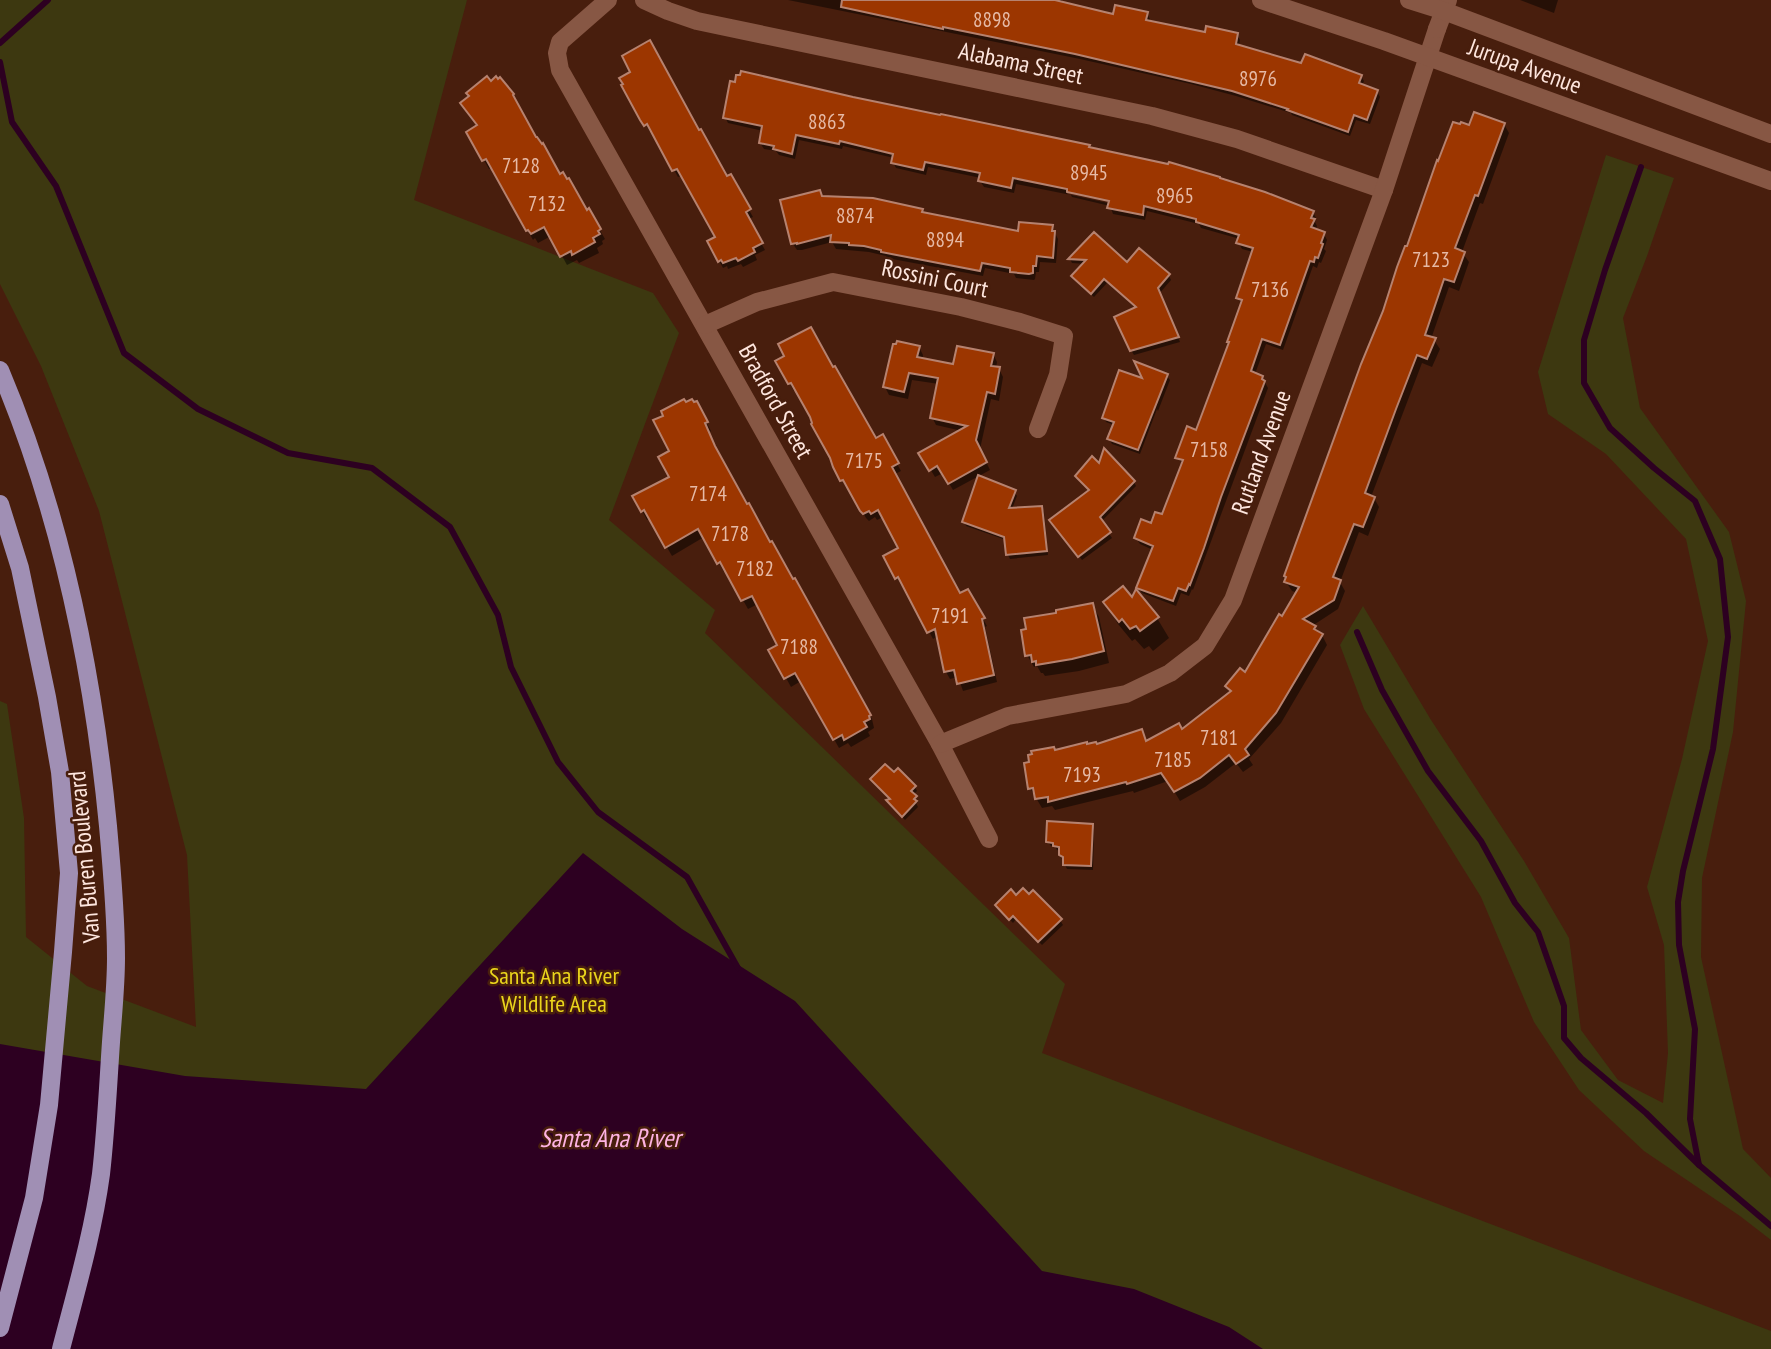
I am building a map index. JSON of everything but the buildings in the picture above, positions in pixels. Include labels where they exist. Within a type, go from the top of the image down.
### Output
[{"type":"main road","name":"Van Buren Boulevard","points":[[0,370],[46,498],[76,611],[105,794],[113,886],[116,959],[100,1175],[92,1227],[61,1349]]},
{"type":"main road","name":"Van Buren Boulevard","points":[[0,504],[20,568],[47,697],[60,772],[69,873],[49,1105],[34,1198],[0,1328]]},
{"type":"street","name":"Bradford Street","points":[[608,0],[560,42],[557,53],[561,70],[940,744],[989,839]]},
{"type":"street","name":"Alabama Street","points":[[645,0],[697,21],[1152,116],[1237,139],[1384,190]]},
{"type":"street","name":"Jurupa Avenue","points":[[1261,0],[1384,41],[1771,181]]},
{"type":"street","name":"Jurupa Avenue","points":[[1409,0],[1446,6],[1771,134]]},
{"type":"street","name":"Rutland Avenue","points":[[940,744],[1008,716],[1126,694],[1170,673],[1205,646],[1233,600],[1384,190],[1446,6]]},
{"type":"street","name":"Rossini Court","points":[[705,326],[757,302],[833,282],[961,307],[1020,322],[1064,336],[1058,375],[1038,429]]},
{"type":"green space","name":"Santa Ana River Wildlife Area","points":[[0,0],[467,0],[414,200],[653,293],[679,333],[609,520],[715,610],[705,633],[1065,984],[1042,1053],[1771,1331],[1771,1349],[0,1349],[0,701],[7,704],[24,818],[26,937],[87,986],[196,1027],[187,855],[99,511],[41,366],[0,284]]},
{"type":"green space","points":[[1606,155],[1674,178],[1623,318],[1640,408],[1729,532],[1746,601],[1733,732],[1702,878],[1701,957],[1743,1149],[1771,1178],[1771,1240],[1644,1151],[1579,1090],[1534,1022],[1481,897],[1364,709],[1340,645],[1363,606],[1431,720],[1524,861],[1569,938],[1581,1030],[1618,1080],[1663,1103],[1668,1053],[1664,945],[1647,887],[1682,759],[1708,641],[1686,539],[1606,454],[1548,414],[1538,372]]},
{"type":"water","name":"Santa Ana River","points":[[583,853],[682,929],[795,1001],[1042,1271],[1134,1289],[1229,1327],[1263,1349],[0,1349],[0,1044],[185,1076],[366,1089]]},
{"type":"waterway","points":[[0,43],[48,0]]},
{"type":"waterway","points":[[0,62],[12,122],[56,186],[124,353],[198,409],[288,453],[372,468],[450,527],[498,615],[511,667],[558,762],[598,812],[687,877],[738,968]]},
{"type":"waterway","points":[[1641,167],[1584,340],[1584,383],[1610,428],[1695,501],[1720,559],[1728,637],[1713,749],[1678,902],[1679,945],[1695,1029],[1690,1119],[1699,1165],[1771,1226]]},
{"type":"waterway","points":[[1357,632],[1382,690],[1428,771],[1481,841],[1515,903],[1538,932],[1564,1006],[1564,1038],[1581,1058],[1646,1113],[1699,1165]]}]
